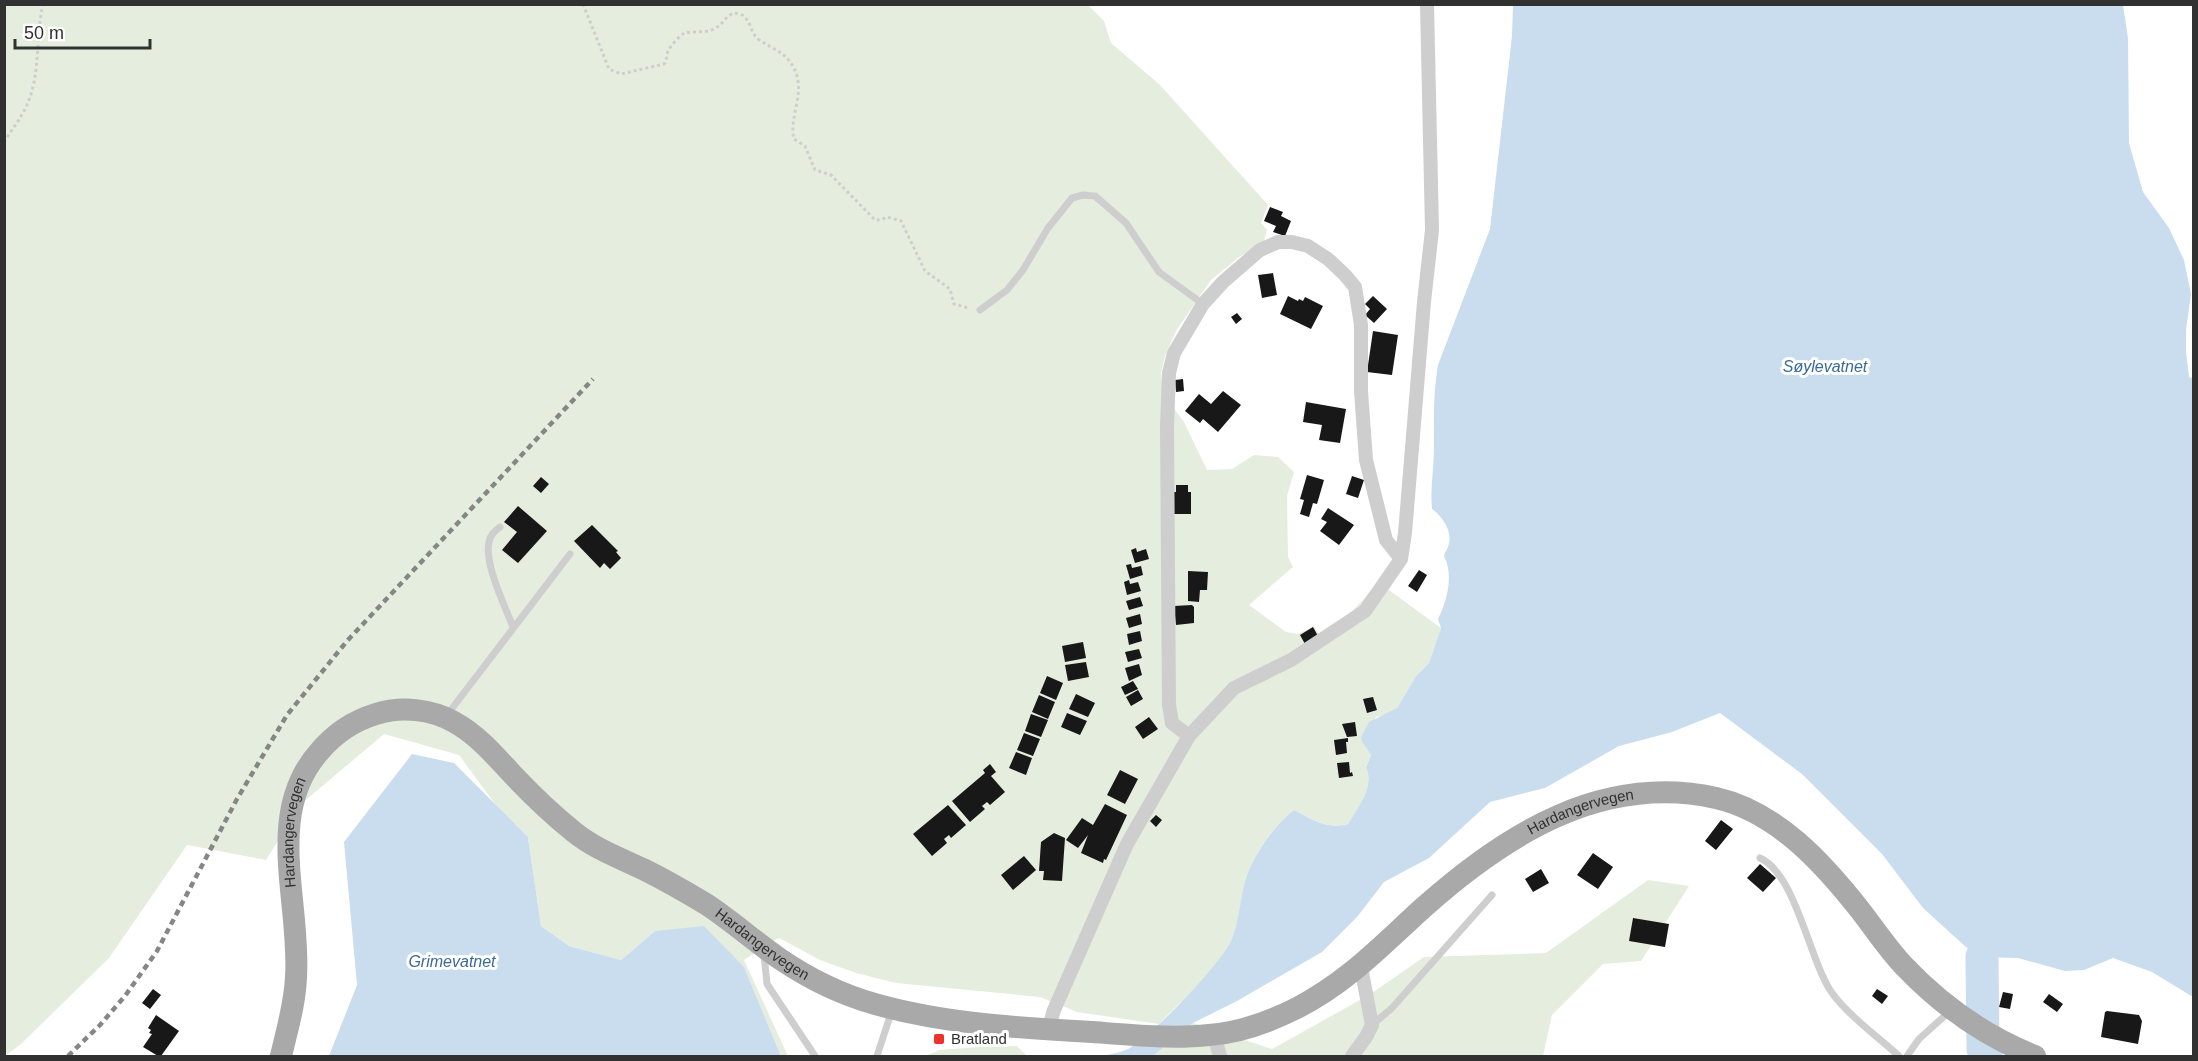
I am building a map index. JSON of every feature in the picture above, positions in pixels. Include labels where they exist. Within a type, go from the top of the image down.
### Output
[{"type":"main road","name":"Hardangervegen","points":[[281,1056],[296,979],[296,940],[289,870],[289,833],[292,808],[298,788],[307,766],[336,735],[370,715],[390,710],[429,712],[461,725],[578,835],[610,856],[645,870],[704,903],[783,962],[825,984],[869,1002],[918,1014],[1012,1028],[1190,1036],[1217,1046],[1297,1008],[1361,967],[1452,882],[1518,837],[1542,824],[1599,800],[1641,792],[1680,792],[1722,799],[1762,815],[1793,838],[1822,866],[1857,906],[1897,959],[1926,990],[1992,1037],[2035,1056]]},
{"type":"street","points":[[1048,1030],[1054,1010],[1128,844],[1189,736],[1234,688],[1291,660],[1365,611],[1401,559],[1432,230],[1427,4]]},
{"type":"street","points":[[1189,736],[1173,723],[1169,705],[1169,373],[1174,353],[1203,304],[1223,282],[1260,250],[1278,242],[1292,242],[1308,246],[1328,259],[1355,287],[1360,315],[1360,391],[1366,460],[1386,540],[1401,559]]},
{"type":"street","points":[[1352,1056],[1372,1025],[1361,967]]},
{"type":"lane","points":[[980,310],[1007,290],[1023,270],[1048,228],[1072,198],[1083,195],[1095,196],[1126,223],[1160,272],[1203,304]]},
{"type":"lane","points":[[500,527],[490,537],[488,550],[495,581],[513,627]]},
{"type":"lane","points":[[446,717],[570,554]]},
{"type":"lane","points":[[1760,858],[1773,866],[1798,911],[1820,973],[1833,995],[1899,1056]]},
{"type":"lane","points":[[1372,1025],[1392,1008],[1492,895]]},
{"type":"lane","points":[[763,946],[767,984],[814,1056]]},
{"type":"lane","points":[[877,1056],[893,1008]]},
{"type":"lane","points":[[1907,1056],[1919,1039],[1951,1010]]},
{"type":"path","points":[[4,142],[30,97],[43,4]]},
{"type":"path","points":[[583,4],[609,69],[621,74],[664,64],[669,50],[683,34],[703,33],[717,28],[731,14],[743,16],[751,25],[756,37],[787,56],[797,77],[797,110],[792,132],[794,139],[805,146],[815,170],[831,175],[875,219],[881,220],[886,217],[901,221],[925,270],[950,289],[954,304],[980,310]]},
{"type":"green space","points":[[5,5],[1088,5],[1104,21],[1111,43],[1160,85],[1268,205],[1261,223],[1267,230],[1264,241],[1211,280],[1176,331],[1165,356],[1161,373],[1163,394],[1184,422],[1207,470],[1232,469],[1254,455],[1278,457],[1294,472],[1287,496],[1288,557],[1293,567],[1249,605],[1286,632],[1298,634],[1314,626],[1320,636],[1351,612],[1378,582],[1441,628],[1429,663],[1416,676],[1397,708],[1376,717],[1362,742],[1371,755],[1366,766],[1367,789],[1360,804],[1348,824],[1327,825],[1294,810],[1279,824],[1264,842],[1248,872],[1238,919],[1226,951],[1209,973],[1159,1024],[1077,1012],[1040,997],[896,983],[856,973],[820,960],[779,938],[744,960],[788,1056],[781,1056],[744,967],[655,931],[621,960],[569,946],[541,926],[528,837],[498,808],[459,755],[384,734],[301,804],[266,860],[187,845],[109,958],[21,1044],[5,1056]]},
{"type":"green space","points":[[1648,880],[1689,886],[1641,961],[1603,964],[1552,1015],[1543,1056],[1153,1056],[1193,1023],[1272,1049],[1369,995],[1424,957],[1546,953]]},
{"type":"green space","points":[[1017,1046],[1027,1056],[925,1056],[940,1050]]},
{"type":"water","name":"Søylevatnet","points":[[1513,5],[2123,5],[2128,38],[2129,143],[2143,192],[2169,228],[2184,260],[2191,294],[2186,330],[2186,352],[2189,377],[2194,379],[2193,997],[2152,972],[2113,958],[2084,970],[2065,971],[2018,958],[1977,957],[1923,908],[1882,854],[1802,774],[1720,713],[1672,732],[1619,746],[1545,788],[1490,802],[1429,858],[1384,882],[1357,917],[1322,952],[1237,1001],[1193,1023],[1153,1056],[1102,1056],[1128,1049],[1138,1042],[1201,981],[1226,950],[1236,925],[1248,872],[1258,852],[1287,816],[1294,810],[1326,825],[1348,824],[1367,789],[1366,767],[1371,755],[1361,737],[1369,722],[1397,708],[1416,676],[1429,663],[1441,628],[1438,619],[1449,580],[1449,571],[1444,556],[1450,537],[1442,519],[1432,509],[1436,376],[1438,365],[1490,229],[1512,36]]},
{"type":"water","name":"Grimevatnet","points":[[412,754],[454,763],[528,837],[541,926],[569,946],[621,960],[655,931],[704,926],[744,967],[781,1056],[329,1056],[357,985],[344,842]]},
{"type":"building","points":[[1270,207],[1283,212],[1281,216],[1291,221],[1285,236],[1273,232],[1276,226],[1264,221]]},
{"type":"building","points":[[1273,273],[1277,295],[1262,298],[1258,275]]},
{"type":"building","points":[[1288,296],[1298,301],[1299,299],[1303,301],[1305,297],[1323,306],[1311,329],[1280,314]]},
{"type":"building","points":[[1373,296],[1387,309],[1374,323],[1365,315],[1370,309],[1365,304]]},
{"type":"building","points":[[1237,313],[1242,319],[1236,324],[1231,317]]},
{"type":"building","points":[[1373,331],[1398,335],[1392,375],[1367,372]]},
{"type":"building","points":[[1183,379],[1184,391],[1176,392],[1175,380]]},
{"type":"building","points":[[1223,391],[1241,405],[1218,432],[1203,419],[1200,423],[1185,411],[1199,394],[1211,404]]},
{"type":"building","points":[[1306,402],[1346,409],[1340,443],[1319,440],[1322,425],[1303,422]]},
{"type":"building","points":[[1307,475],[1324,480],[1317,504],[1313,503],[1309,517],[1300,514],[1304,500],[1300,499]]},
{"type":"building","points":[[1352,476],[1364,480],[1358,498],[1346,494]]},
{"type":"building","points":[[541,477],[549,484],[541,493],[533,486]]},
{"type":"building","points":[[1176,485],[1188,485],[1188,492],[1191,492],[1191,514],[1172,514],[1172,492],[1176,492]]},
{"type":"building","points":[[518,506],[547,531],[518,563],[502,550],[517,532],[504,522]]},
{"type":"building","points":[[1328,508],[1354,525],[1339,545],[1320,531],[1327,522],[1321,519]]},
{"type":"building","points":[[592,525],[618,551],[616,552],[621,558],[610,569],[604,563],[600,568],[574,541]]},
{"type":"building","points":[[1136,548],[1137,552],[1146,549],[1149,559],[1135,563],[1131,550]]},
{"type":"building","points":[[1131,564],[1132,568],[1141,566],[1143,575],[1130,579],[1126,565]]},
{"type":"building","points":[[1419,570],[1427,575],[1417,592],[1408,586]]},
{"type":"building","points":[[1188,571],[1208,572],[1207,590],[1200,590],[1199,602],[1188,601]]},
{"type":"building","points":[[1129,580],[1130,584],[1138,582],[1141,591],[1127,595],[1124,582]]},
{"type":"building","points":[[1140,597],[1143,606],[1129,610],[1126,601]]},
{"type":"building","points":[[1192,605],[1194,623],[1176,625],[1174,606]]},
{"type":"building","points":[[1140,614],[1142,624],[1129,628],[1126,618]]},
{"type":"building","points":[[1313,627],[1318,636],[1305,644],[1300,635]]},
{"type":"building","points":[[1140,631],[1142,641],[1129,645],[1127,634]]},
{"type":"building","points":[[1083,642],[1086,658],[1065,662],[1062,646]]},
{"type":"building","points":[[1139,649],[1142,658],[1128,662],[1125,652]]},
{"type":"building","points":[[1086,662],[1089,677],[1068,681],[1065,665]]},
{"type":"building","points":[[1139,664],[1142,675],[1129,681],[1125,668]]},
{"type":"building","points":[[1047,676],[1063,683],[1056,700],[1040,693]]},
{"type":"building","points":[[1133,681],[1138,689],[1125,695],[1121,687]]},
{"type":"building","points":[[1138,690],[1143,699],[1131,706],[1126,697]]},
{"type":"building","points":[[1076,694],[1095,703],[1088,717],[1069,709]]},
{"type":"building","points":[[1039,695],[1055,702],[1048,719],[1032,712]]},
{"type":"building","points":[[1373,697],[1377,710],[1367,713],[1363,699]]},
{"type":"building","points":[[1067,713],[1087,721],[1080,735],[1061,727]]},
{"type":"building","points":[[1031,714],[1048,720],[1041,737],[1025,731]]},
{"type":"building","points":[[1149,717],[1158,729],[1143,739],[1135,727]]},
{"type":"building","points":[[1355,722],[1357,736],[1347,737],[1342,724]]},
{"type":"building","points":[[1024,733],[1040,739],[1033,756],[1017,750]]},
{"type":"building","points":[[1348,738],[1347,753],[1336,755],[1334,740]]},
{"type":"building","points":[[1016,752],[1032,758],[1026,775],[1009,768]]},
{"type":"building","points":[[1349,762],[1350,773],[1352,772],[1353,776],[1339,778],[1337,763]]},
{"type":"building","points":[[990,764],[996,772],[991,776],[1005,792],[990,805],[987,802],[982,806],[985,809],[970,822],[952,801],[985,773],[983,770]]},
{"type":"building","points":[[1120,770],[1138,779],[1125,804],[1107,795]]},
{"type":"building","points":[[1105,804],[1127,815],[1103,863],[1081,853],[1088,835],[1078,848],[1066,840],[1082,818],[1093,825]]},
{"type":"building","points":[[948,805],[966,825],[951,838],[949,835],[944,839],[947,843],[932,856],[913,834]]},
{"type":"building","points":[[1156,815],[1162,820],[1156,827],[1150,821]]},
{"type":"building","points":[[1721,820],[1733,829],[1716,850],[1705,841]]},
{"type":"building","points":[[1054,833],[1065,838],[1062,881],[1043,880],[1044,871],[1039,871],[1041,842]]},
{"type":"building","points":[[1593,853],[1613,867],[1598,889],[1577,875]]},
{"type":"building","points":[[1024,856],[1036,870],[1013,890],[1001,875]]},
{"type":"building","points":[[1760,864],[1776,878],[1763,892],[1747,878]]},
{"type":"building","points":[[1541,869],[1549,883],[1533,892],[1525,879]]},
{"type":"building","points":[[1633,918],[1669,924],[1665,947],[1629,941]]},
{"type":"building","points":[[153,989],[161,995],[150,1009],[142,1003]]},
{"type":"building","points":[[1877,989],[1888,996],[1882,1004],[1872,996]]},
{"type":"building","points":[[2003,992],[2013,994],[2010,1009],[1999,1007]]},
{"type":"building","points":[[2049,994],[2063,1004],[2057,1012],[2043,1002]]},
{"type":"building","points":[[2107,1011],[2139,1015],[2142,1021],[2138,1044],[2101,1037]]},
{"type":"building","points":[[156,1015],[179,1031],[161,1056],[143,1047],[152,1034],[149,1033],[151,1030],[148,1028]]},
{"type":"waterway","points":[[1982,957],[1983,1049],[1986,1056]]},
{"type":"railway","points":[[68,1056],[100,1025],[125,996],[157,951],[237,799],[287,715],[347,641],[593,379]]},
{"type":"place","name":"Bratland","points":[[939,1039]]}]
